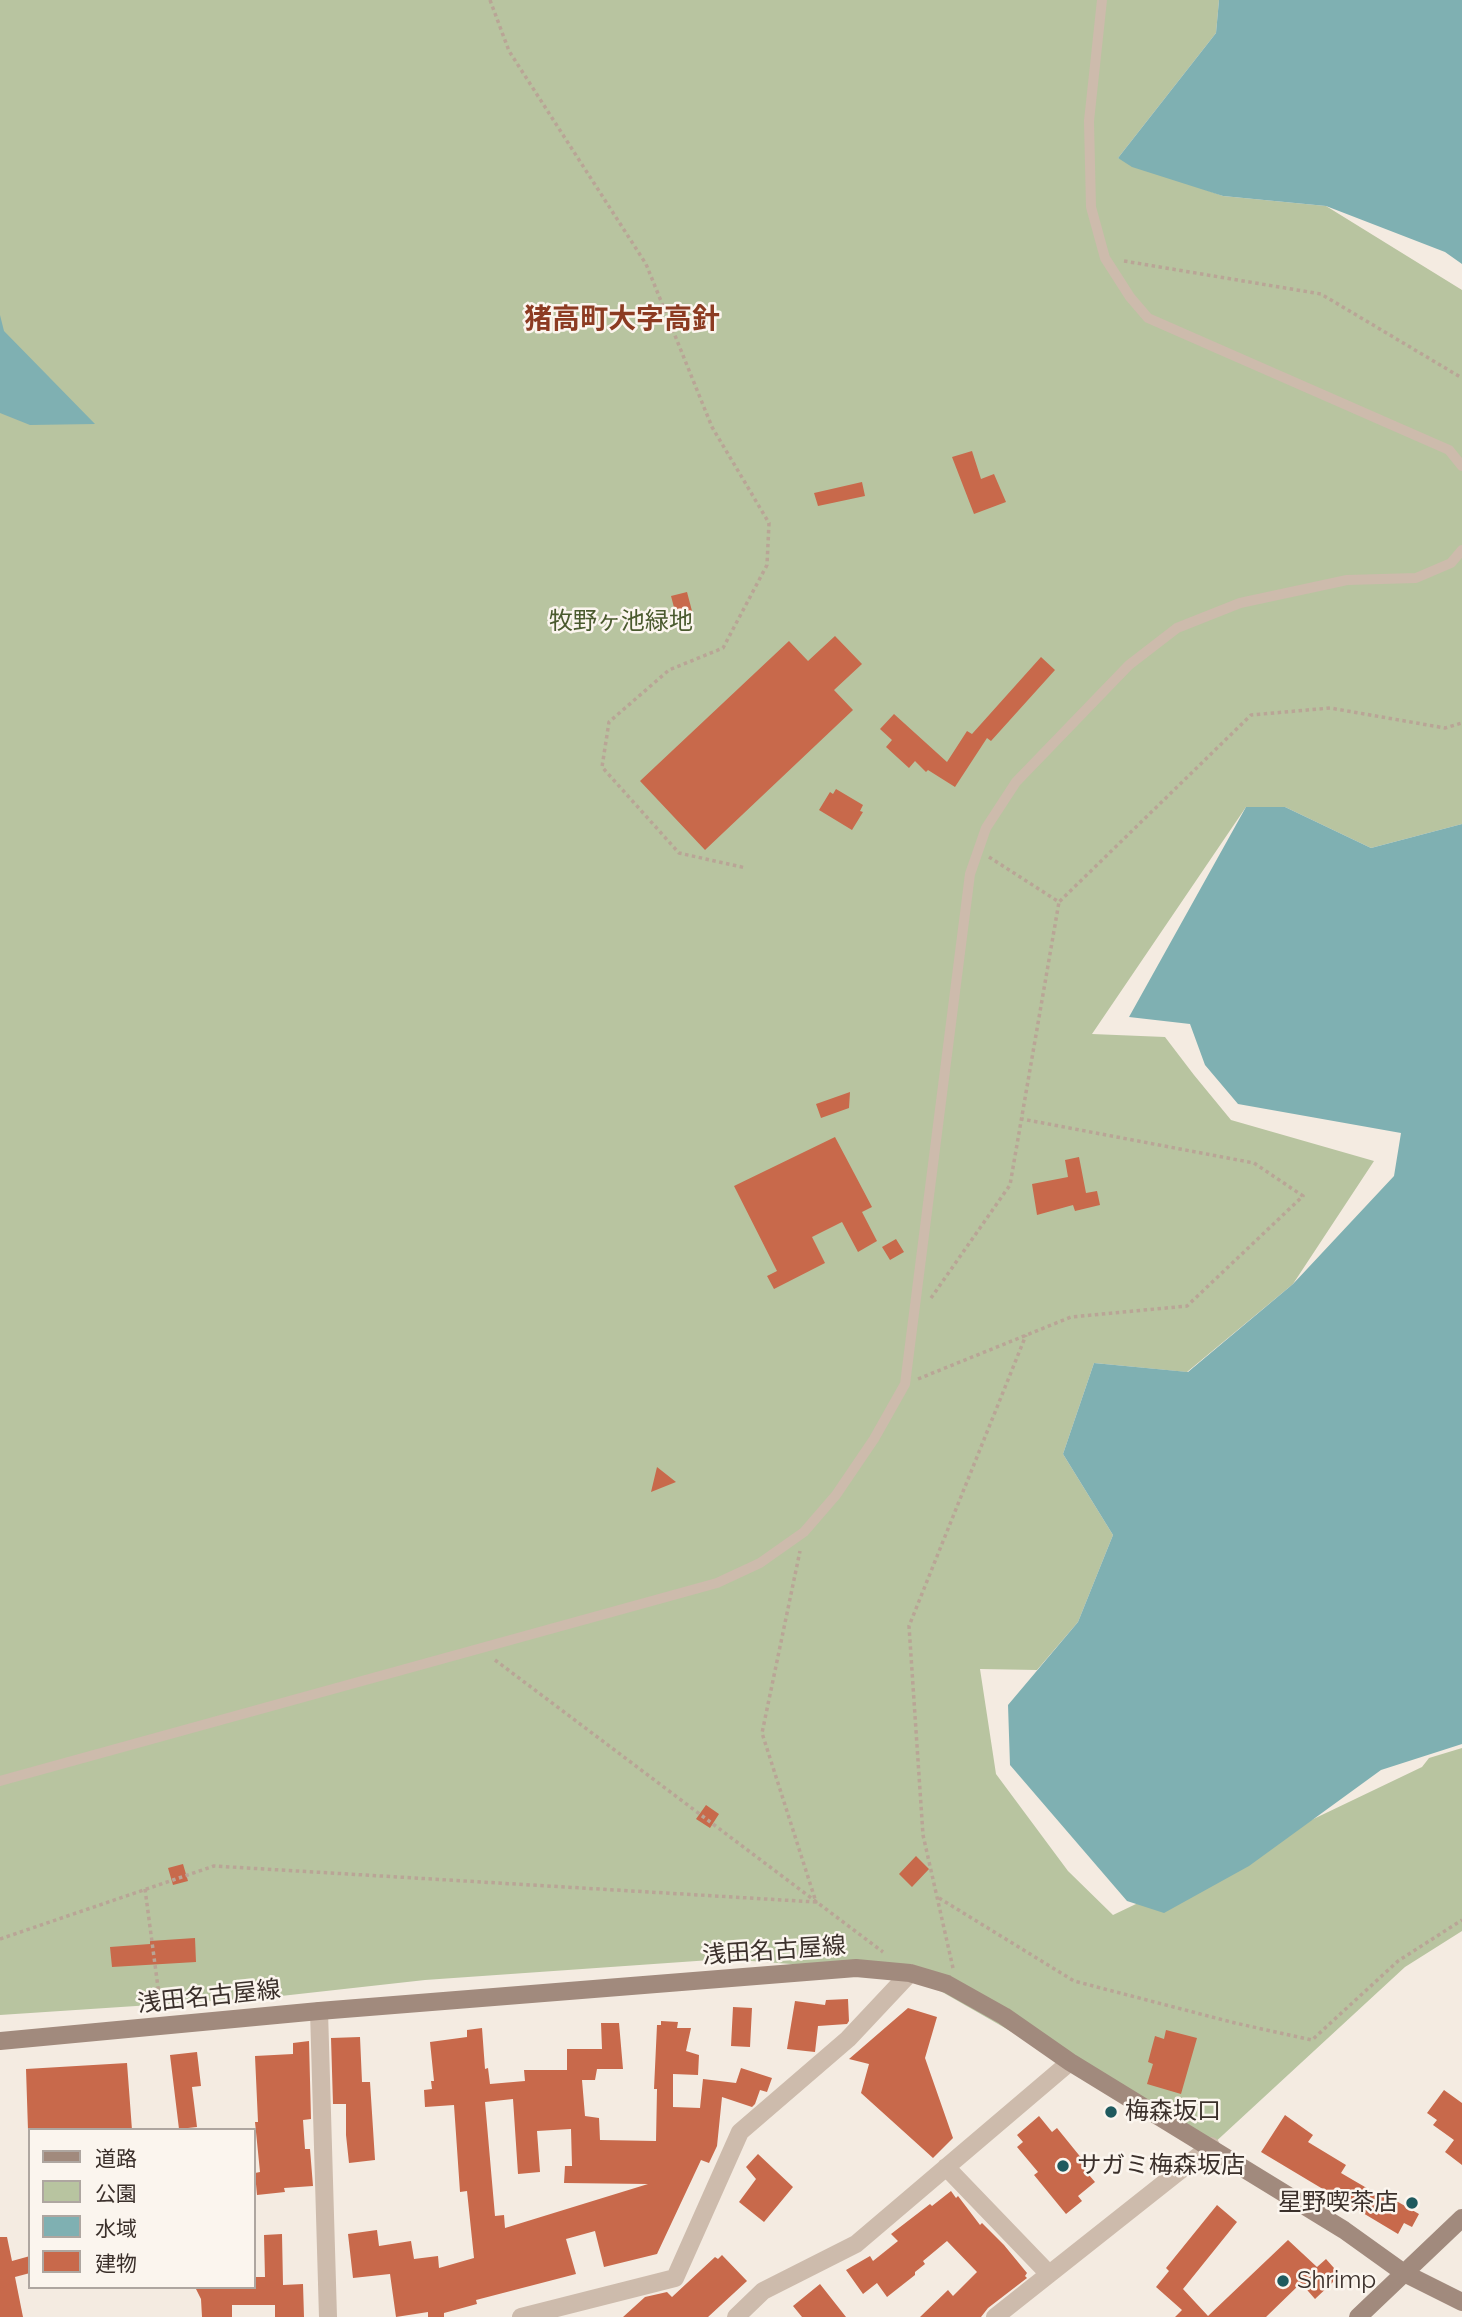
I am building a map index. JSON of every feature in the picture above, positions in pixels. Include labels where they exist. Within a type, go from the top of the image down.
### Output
[{"type":"main road","name":"浅田名古屋線","points":[[0,2042],[319,2011],[856,1968],[910,1973],[947,1984],[1004,2016],[1070,2062],[1345,2230],[1404,2273],[1462,2302]]},
{"type":"main road","points":[[1358,2317],[1462,2217]]},
{"type":"street","points":[[532,2316],[675,2278],[740,2133],[848,2039],[910,1973]]},
{"type":"street","points":[[319,2011],[328,2317]]},
{"type":"street","points":[[736,2317],[763,2291],[856,2245],[1070,2062]]},
{"type":"street","points":[[995,2317],[1210,2146]]},
{"type":"street","points":[[946,2167],[1049,2274]]},
{"type":"lane","points":[[1102,0],[1089,121],[1091,207],[1105,258],[1130,298],[1148,318],[1449,450],[1462,466]]},
{"type":"lane","points":[[0,1781],[717,1583],[760,1563],[804,1532],[836,1495],[874,1439],[905,1384],[970,874],[986,828],[1016,782],[1129,665],[1177,628],[1240,603],[1347,580],[1416,578],[1451,563],[1462,550]]},
{"type":"path","points":[[491,0],[509,51],[646,264],[712,427],[769,523],[767,565],[723,648],[669,670],[609,722],[602,767],[679,853],[746,868]]},
{"type":"path","points":[[1105,258],[1321,294],[1462,378]]},
{"type":"path","points":[[912,1325],[1010,1185],[1059,902],[1251,715],[1330,708],[1445,728],[1462,723]]},
{"type":"path","points":[[978,850],[1059,902]]},
{"type":"path","points":[[905,1384],[1071,1317],[1187,1306],[1303,1196],[1254,1163],[1021,1119]]},
{"type":"path","points":[[958,1991],[923,1835],[909,1626],[1026,1335]]},
{"type":"path","points":[[804,1532],[762,1733],[816,1902]]},
{"type":"path","points":[[480,1648],[910,1973]]},
{"type":"path","points":[[0,1939],[214,1866],[816,1902]]},
{"type":"path","points":[[145,1889],[163,2026]]},
{"type":"path","points":[[937,1897],[1074,1982],[1312,2040],[1398,1961],[1462,1920]]},
{"type":"green space","name":"牧野ヶ池緑地","points":[[0,0],[1219,0],[1216,33],[1118,158],[1223,196],[1326,206],[1462,290],[1462,824],[1371,848],[1285,807],[1246,807],[1092,1034],[1165,1037],[1231,1120],[1374,1161],[1293,1284],[1187,1372],[1094,1363],[1063,1454],[1113,1535],[1078,1622],[1037,1670],[980,1669],[996,1774],[1068,1871],[1113,1915],[1422,1767],[1429,1758],[1462,1748],[1462,1931],[1405,1967],[1211,2146],[909,1973],[725,1959],[425,1980],[272,1997],[0,2015]]},
{"type":"water","points":[[1219,0],[1462,0],[1462,264],[1445,252],[1326,206],[1223,196],[1132,167],[1118,158],[1216,33]]},
{"type":"water","points":[[0,315],[4,331],[95,424],[30,425],[0,413]]},
{"type":"water","points":[[1246,807],[1285,807],[1371,848],[1462,824],[1462,1744],[1381,1770],[1249,1866],[1164,1913],[1127,1901],[1010,1765],[1008,1705],[1078,1622],[1113,1535],[1063,1454],[1094,1363],[1188,1372],[1293,1284],[1394,1176],[1401,1133],[1238,1104],[1205,1065],[1190,1024],[1129,1017]]},
{"type":"building","points":[[972,451],[981,479],[994,474],[1006,502],[974,514],[952,457]]},
{"type":"building","points":[[862,482],[865,496],[818,506],[814,493]]},
{"type":"building","points":[[687,592],[692,611],[676,615],[671,596]]},
{"type":"building","points":[[835,636],[862,664],[834,690],[853,710],[705,850],[640,781],[789,641],[808,661]]},
{"type":"building","points":[[1041,657],[1055,670],[991,741],[987,738],[955,787],[928,770],[926,772],[915,761],[909,768],[886,747],[892,740],[880,729],[894,714],[947,762],[967,731],[972,734]]},
{"type":"building","points":[[836,789],[863,805],[860,811],[863,812],[852,830],[819,810],[830,792],[833,794]]},
{"type":"building","points":[[850,1092],[849,1108],[821,1118],[816,1104]]},
{"type":"building","points":[[835,1137],[872,1207],[862,1212],[877,1241],[858,1252],[842,1222],[812,1237],[825,1263],[774,1289],[767,1276],[777,1271],[734,1186]]},
{"type":"building","points":[[1079,1157],[1086,1193],[1097,1191],[1100,1205],[1075,1211],[1073,1205],[1037,1215],[1032,1184],[1068,1177],[1065,1160]]},
{"type":"building","points":[[896,1239],[904,1252],[890,1260],[882,1247]]},
{"type":"building","points":[[657,1467],[676,1482],[651,1492]]},
{"type":"building","points":[[706,1805],[719,1814],[710,1828],[696,1819]]},
{"type":"building","points":[[916,1856],[929,1869],[912,1887],[899,1874]]},
{"type":"building","points":[[183,1864],[188,1881],[173,1885],[168,1868]]},
{"type":"building","points":[[195,1938],[196,1962],[112,1967],[110,1947]]},
{"type":"building","points":[[848,1999],[849,2021],[847,2024],[818,2026],[815,2052],[787,2049],[795,2001],[825,2005],[826,2000]]},
{"type":"building","points":[[733,2007],[752,2008],[750,2047],[731,2046]]},
{"type":"building","points":[[908,2008],[937,2017],[925,2058],[953,2138],[933,2158],[861,2093],[869,2064],[849,2059]]},
{"type":"building","points":[[661,2021],[678,2022],[677,2028],[691,2028],[686,2051],[699,2055],[698,2075],[673,2074],[673,2107],[700,2108],[703,2079],[736,2083],[741,2068],[772,2078],[767,2092],[760,2090],[752,2107],[722,2097],[717,2146],[709,2163],[701,2160],[657,2254],[604,2267],[595,2231],[566,2239],[576,2274],[476,2300],[477,2304],[444,2313],[444,2317],[428,2317],[428,2312],[396,2317],[390,2274],[353,2278],[348,2234],[377,2230],[379,2246],[411,2241],[414,2259],[438,2256],[439,2268],[474,2258],[467,2191],[460,2192],[454,2105],[425,2107],[424,2090],[432,2089],[431,2081],[434,2081],[430,2042],[467,2037],[467,2030],[482,2028],[485,2069],[488,2068],[490,2084],[525,2081],[524,2070],[567,2070],[567,2049],[602,2049],[601,2023],[619,2023],[623,2069],[597,2069],[595,2080],[582,2080],[585,2116],[599,2118],[600,2140],[656,2141],[657,2089],[654,2089],[657,2025],[661,2025]],"holes":[[[513,2099],[518,2174],[540,2172],[537,2131],[571,2129],[572,2166],[565,2166],[564,2183],[648,2184],[505,2228],[504,2215],[495,2216],[485,2102]]]},
{"type":"building","points":[[1166,2030],[1197,2038],[1181,2094],[1147,2084],[1153,2064],[1148,2062],[1155,2036],[1164,2039]]},
{"type":"building","points":[[360,2037],[362,2082],[370,2082],[375,2160],[349,2163],[346,2104],[333,2104],[331,2038]]},
{"type":"building","points":[[309,2041],[311,2119],[303,2120],[305,2149],[310,2149],[313,2186],[284,2188],[285,2192],[257,2195],[256,2173],[260,2172],[255,2122],[258,2122],[255,2056],[293,2054],[293,2043]]},
{"type":"building","points":[[197,2052],[201,2086],[192,2087],[197,2127],[179,2128],[170,2055]]},
{"type":"building","points":[[127,2063],[132,2128],[28,2130],[26,2069]]},
{"type":"building","points":[[1444,2090],[1462,2103],[1462,2165],[1445,2152],[1454,2140],[1433,2125],[1437,2120],[1427,2113]]},
{"type":"building","points":[[1285,2115],[1313,2135],[1308,2142],[1346,2165],[1341,2173],[1419,2214],[1412,2227],[1404,2223],[1398,2234],[1261,2152]]},
{"type":"building","name":"サガミ梅森坂店","points":[[1039,2116],[1052,2132],[1057,2128],[1087,2165],[1083,2168],[1095,2182],[1078,2196],[1082,2201],[1066,2214],[1034,2175],[1038,2172],[1017,2147],[1023,2142],[1017,2135]]},
{"type":"building","points":[[758,2154],[793,2187],[764,2222],[739,2202],[756,2179],[746,2167]]},
{"type":"building","points":[[951,2191],[980,2225],[982,2223],[1004,2245],[1027,2273],[1027,2278],[988,2308],[981,2317],[920,2317],[948,2290],[953,2296],[977,2272],[947,2241],[923,2261],[925,2264],[915,2275],[887,2297],[877,2283],[863,2294],[846,2270],[870,2256],[873,2261],[898,2241],[891,2234]]},
{"type":"building","points":[[1217,2205],[1237,2222],[1183,2289],[1208,2316],[1288,2240],[1317,2267],[1326,2259],[1334,2268],[1333,2282],[1315,2299],[1301,2283],[1266,2317],[1175,2317],[1182,2310],[1156,2287],[1169,2271],[1166,2268]]},
{"type":"building","points":[[282,2234],[283,2285],[303,2284],[304,2317],[275,2317],[275,2305],[232,2305],[232,2317],[202,2317],[201,2299],[196,2289],[256,2289],[256,2277],[265,2277],[264,2235]]},
{"type":"building","points":[[0,2237],[7,2237],[12,2261],[28,2257],[28,2274],[15,2277],[23,2317],[0,2317]]},
{"type":"building","points":[[722,2255],[747,2281],[708,2317],[623,2317],[645,2297],[667,2292],[672,2297],[715,2257],[718,2259]]},
{"type":"building","points":[[820,2284],[846,2317],[802,2317],[793,2306]]},
{"type":"place","name":"梅森坂口","points":[[1111,2112]]},
{"type":"place","name":"サガミ梅森坂店","points":[[1063,2166]]},
{"type":"place","name":"星野喫茶店","points":[[1412,2203]]},
{"type":"place","name":"Shrimp","points":[[1283,2281]]},
{"type":"district","name":"猪高町大字高針","points":[[622,320]]}]
